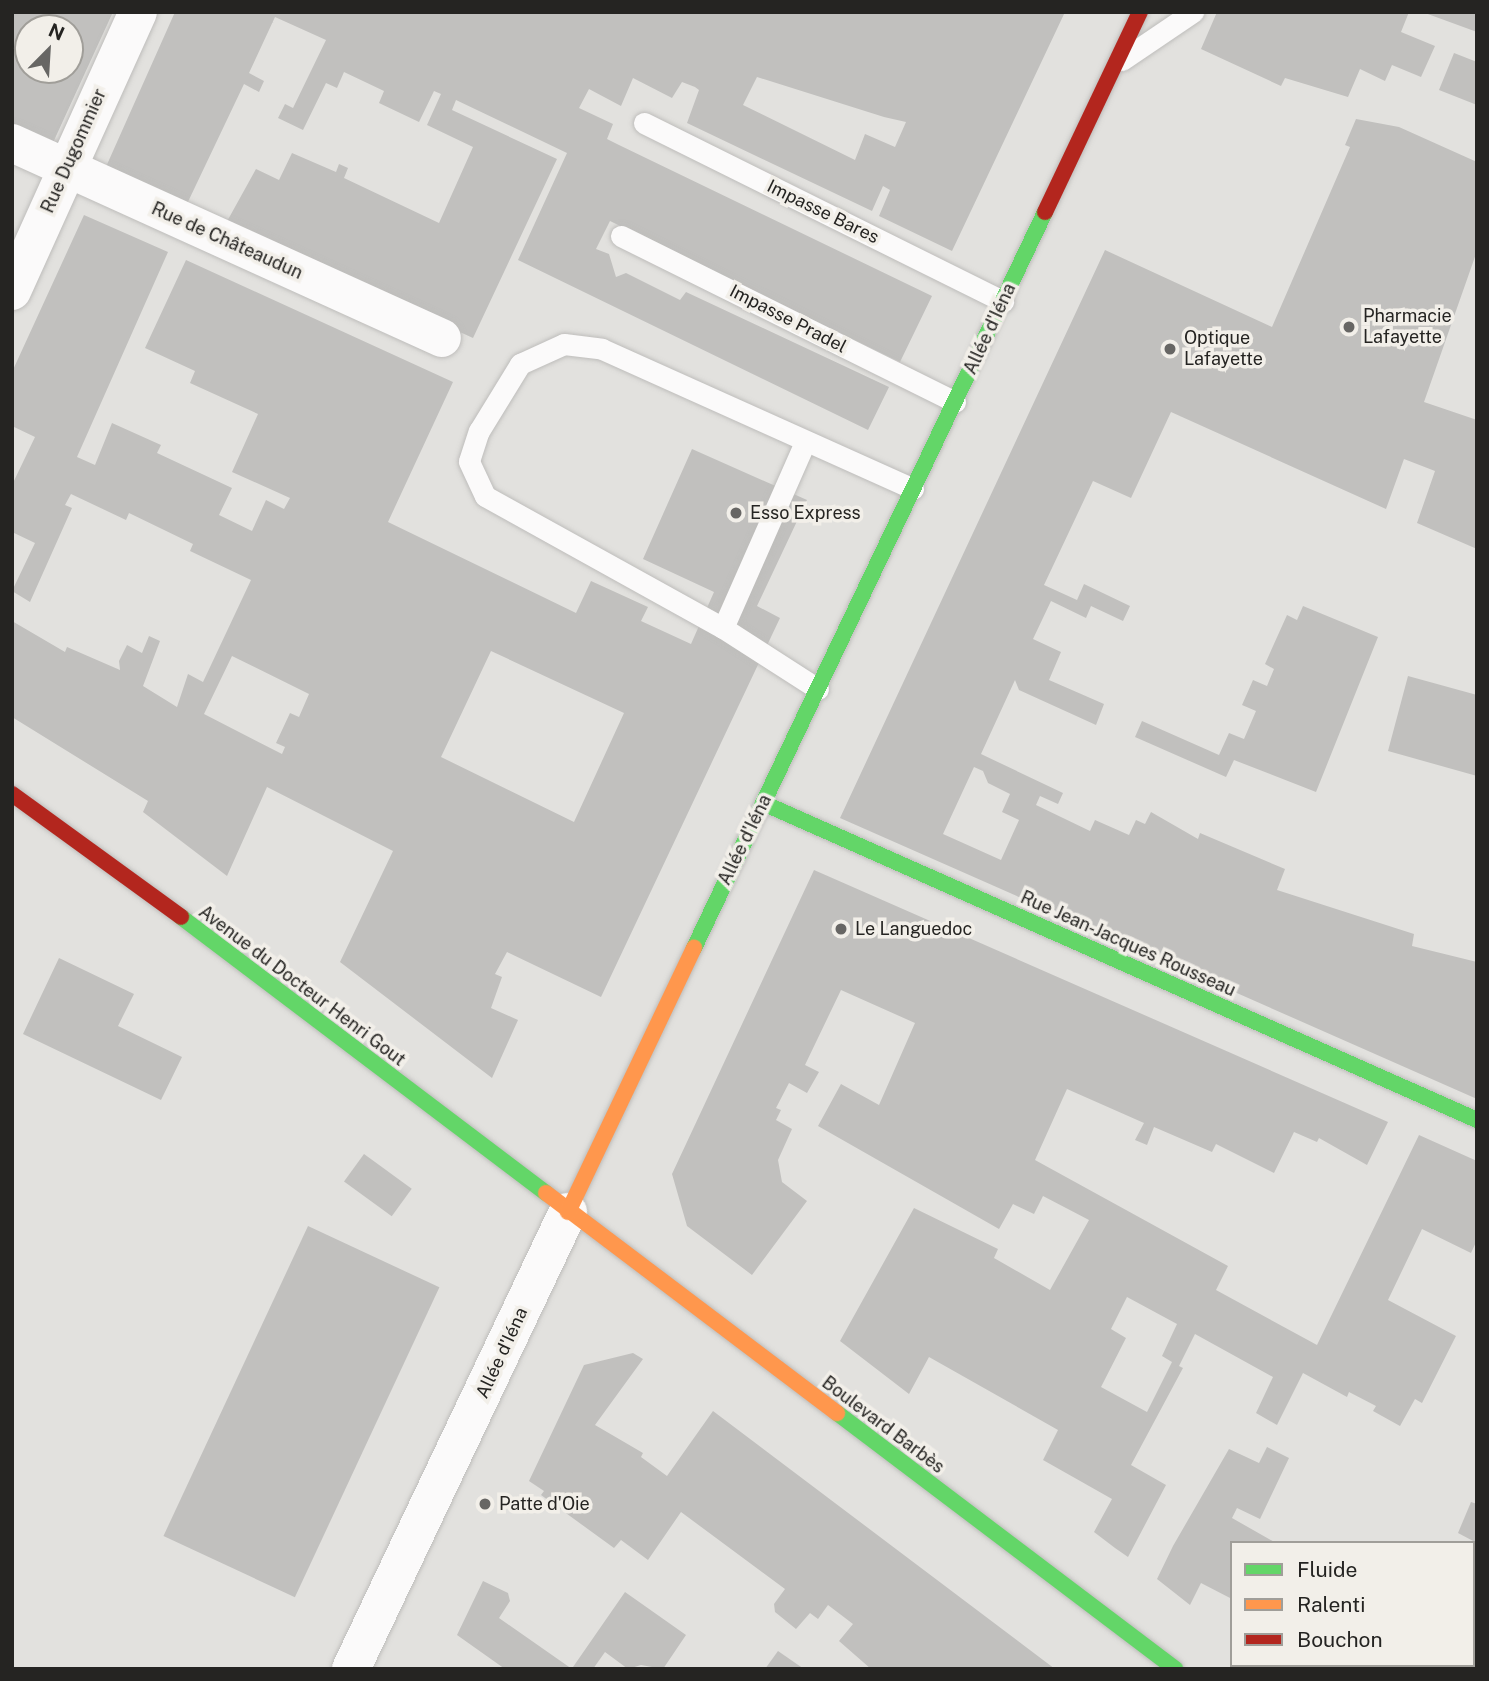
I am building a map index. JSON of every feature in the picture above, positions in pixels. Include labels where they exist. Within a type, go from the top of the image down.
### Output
[{"type":"main road","name":"Allée d'Iéna","points":[[568,1212],[1140,12]]},
{"type":"main road","name":"Avenue du Docteur Henri Gout","points":[[12,794],[55,821],[568,1212]]},
{"type":"main road","name":"Rue Jean-Jacques Rousseau","points":[[763,803],[1477,1120]]},
{"type":"main road","name":"Boulevard Barbès","points":[[568,1212],[1175,1669]]},
{"type":"street","name":"Rue Dugommier","points":[[12,291],[138,12]]},
{"type":"street","name":"Rue de Châteaudun","points":[[12,143],[442,338]]},
{"type":"street","name":"Allée d'Iéna","points":[[351,1669],[568,1212]]},
{"type":"lane","points":[[1115,65],[1193,12]]},
{"type":"lane","name":"Impasse Bares","points":[[644,123],[1003,301]]},
{"type":"lane","name":"Impasse Pradel","points":[[621,236],[955,402]]},
{"type":"lane","points":[[818,688],[723,628],[485,496],[470,461],[479,430],[520,364],[564,344],[602,349],[663,373],[805,442],[913,489]]},
{"type":"lane","points":[[723,628],[805,442]]},
{"type":"building","points":[[12,12],[113,12],[84,75],[84,14],[14,14],[14,84],[80,84],[51,147],[12,129]]},
{"type":"building","points":[[175,12],[1065,12],[952,251],[879,216],[890,190],[883,186],[872,211],[687,123],[699,90],[682,82],[672,98],[633,78],[621,106],[589,89],[579,108],[613,124],[607,139],[932,296],[900,362],[610,221],[596,249],[609,254],[616,277],[626,273],[680,300],[686,292],[889,387],[868,430],[518,260],[567,153],[456,100],[452,110],[557,159],[473,338],[225,225],[256,169],[279,180],[292,153],[336,172],[339,164],[348,168],[344,178],[439,223],[473,147],[427,125],[441,94],[434,91],[419,122],[379,103],[384,91],[344,72],[337,88],[326,83],[303,130],[278,118],[285,104],[293,108],[326,40],[275,17],[249,73],[264,81],[259,92],[244,84],[186,206],[105,169]],"holes":[[[757,77],[906,122],[895,147],[865,134],[855,160],[743,105]]]},
{"type":"building","points":[[1217,12],[1409,12],[1401,32],[1435,46],[1421,77],[1392,65],[1385,81],[1360,69],[1348,97],[1285,78],[1281,86],[1201,49]]},
{"type":"building","points":[[1425,12],[1477,12],[1477,32],[1425,13]]},
{"type":"building","points":[[1454,53],[1477,62],[1477,105],[1439,90]]},
{"type":"building","points":[[1356,119],[1399,127],[1477,162],[1477,251],[1424,402],[1477,420],[1477,549],[1417,523],[1435,471],[1404,459],[1386,509],[1171,412],[1131,498],[1093,481],[1044,585],[1077,600],[1084,584],[1130,606],[1123,621],[1091,606],[1086,618],[1051,601],[1033,639],[1061,652],[1049,680],[1104,704],[1096,725],[1019,690],[1015,680],[981,754],[1063,793],[1058,804],[1040,796],[1036,805],[1090,831],[1095,820],[1129,835],[1136,820],[1145,824],[1151,812],[1198,839],[1200,833],[1285,869],[1277,890],[1414,934],[1412,946],[1477,962],[1477,1099],[840,818],[1105,250],[1272,327],[1350,147],[1345,145]],"holes":[[[974,767],[983,771],[988,783],[1010,794],[1002,812],[1019,820],[1001,860],[943,834]]]},
{"type":"building","points":[[84,215],[168,252],[77,457],[95,465],[112,423],[161,445],[157,453],[232,488],[219,515],[252,531],[266,500],[284,509],[290,498],[232,472],[258,414],[190,383],[195,371],[145,348],[186,260],[453,382],[388,522],[576,613],[591,581],[648,607],[641,621],[691,644],[714,592],[643,559],[692,449],[807,500],[757,606],[780,618],[601,997],[507,952],[495,974],[502,977],[491,1008],[518,1020],[492,1078],[340,962],[393,851],[267,787],[227,876],[143,812],[148,801],[12,717],[12,621],[65,652],[67,647],[120,670],[119,661],[127,645],[142,653],[149,636],[160,641],[143,686],[177,707],[188,674],[203,682],[251,580],[190,551],[193,544],[129,513],[126,520],[71,494],[65,505],[72,508],[30,602],[12,591],[35,543],[12,532],[12,485],[35,437],[12,426],[12,372]],"holes":[[[491,651],[624,713],[574,822],[441,757]],[[232,656],[309,694],[299,717],[290,713],[276,743],[285,747],[282,754],[204,714]]]},
{"type":"building","points":[[1303,606],[1378,637],[1316,792],[1234,760],[1226,777],[1135,737],[1142,721],[1219,755],[1229,733],[1244,739],[1256,711],[1242,705],[1253,680],[1267,686],[1274,669],[1265,664],[1287,615],[1297,620]]},
{"type":"building","points":[[1408,676],[1477,695],[1477,776],[1388,751]]},
{"type":"building","points":[[814,870],[1388,1122],[1367,1165],[1319,1138],[1317,1142],[1294,1132],[1274,1173],[1216,1144],[1212,1152],[1154,1127],[1147,1145],[1135,1140],[1144,1123],[1067,1089],[1035,1160],[1228,1266],[1216,1290],[1317,1345],[1419,1135],[1477,1161],[1477,1240],[1471,1253],[1422,1229],[1388,1300],[1456,1336],[1422,1403],[1415,1399],[1400,1426],[1373,1411],[1376,1406],[1349,1392],[1347,1397],[1303,1373],[1277,1425],[1256,1413],[1273,1377],[1195,1334],[1179,1366],[1183,1368],[1131,1465],[1166,1485],[1128,1557],[1094,1532],[1112,1499],[1043,1460],[1058,1430],[929,1357],[909,1394],[840,1341],[914,1208],[998,1249],[994,1258],[1050,1290],[1089,1220],[1043,1196],[1034,1214],[1013,1204],[999,1229],[818,1126],[841,1084],[879,1105],[915,1023],[841,990],[805,1065],[819,1072],[807,1093],[789,1083],[776,1108],[781,1110],[776,1120],[792,1129],[778,1160],[782,1182],[807,1201],[752,1275],[687,1226],[672,1174]],"holes":[[[1127,1297],[1177,1324],[1162,1356],[1172,1362],[1147,1412],[1101,1387],[1126,1338],[1111,1329]]]},
{"type":"building","points":[[59,958],[134,994],[118,1026],[182,1057],[161,1100],[23,1034]]},
{"type":"building","points":[[364,1154],[412,1189],[392,1216],[344,1182]]},
{"type":"building","points":[[308,1226],[439,1287],[295,1597],[163,1536]]},
{"type":"building","points":[[633,1353],[643,1359],[595,1425],[643,1453],[641,1457],[667,1476],[713,1411],[1055,1669],[871,1669],[839,1641],[853,1624],[828,1605],[818,1619],[810,1613],[796,1629],[775,1612],[774,1604],[785,1589],[681,1512],[648,1560],[621,1540],[614,1548],[541,1495],[544,1491],[529,1481],[584,1365]]},
{"type":"building","points":[[1267,1447],[1289,1458],[1260,1519],[1237,1508],[1232,1518],[1272,1541],[1230,1541],[1230,1598],[1201,1583],[1190,1605],[1157,1579],[1173,1546],[1229,1449],[1259,1463]]},
{"type":"building","points":[[1471,1502],[1477,1504],[1477,1543],[1458,1533]]},
{"type":"building","points":[[483,1581],[508,1593],[510,1601],[499,1618],[572,1669],[505,1669],[457,1635]]},
{"type":"building","points":[[625,1592],[686,1635],[663,1669],[641,1665],[628,1669],[605,1652],[593,1669],[576,1669],[573,1667]]},
{"type":"building","points":[[1475,1628],[1477,1669],[1440,1669],[1475,1667]]},
{"type":"building","points":[[778,1651],[804,1669],[765,1669]]},
{"type":"traffic: fast","points":[[694,948],[1045,212]]},
{"type":"traffic: fast","points":[[763,803],[1477,1120]]},
{"type":"traffic: fast","points":[[181,917],[546,1193]]},
{"type":"traffic: fast","points":[[837,1413],[1175,1669]]},
{"type":"traffic: slow","points":[[568,1212],[694,948]]},
{"type":"traffic: slow","points":[[546,1193],[837,1413]]},
{"type":"traffic: jam","points":[[1045,212],[1140,12]]},
{"type":"traffic: jam","points":[[12,794],[181,917]]},
{"type":"place","name":"Pharmacie Lafayette","points":[[1349,327]]},
{"type":"place","name":"Optique Lafayette","points":[[1170,349]]},
{"type":"place","name":"Esso Express","points":[[736,513]]},
{"type":"place","name":"Le Languedoc","points":[[841,929]]},
{"type":"place","name":"Patte d'Oie","points":[[485,1504]]}]
